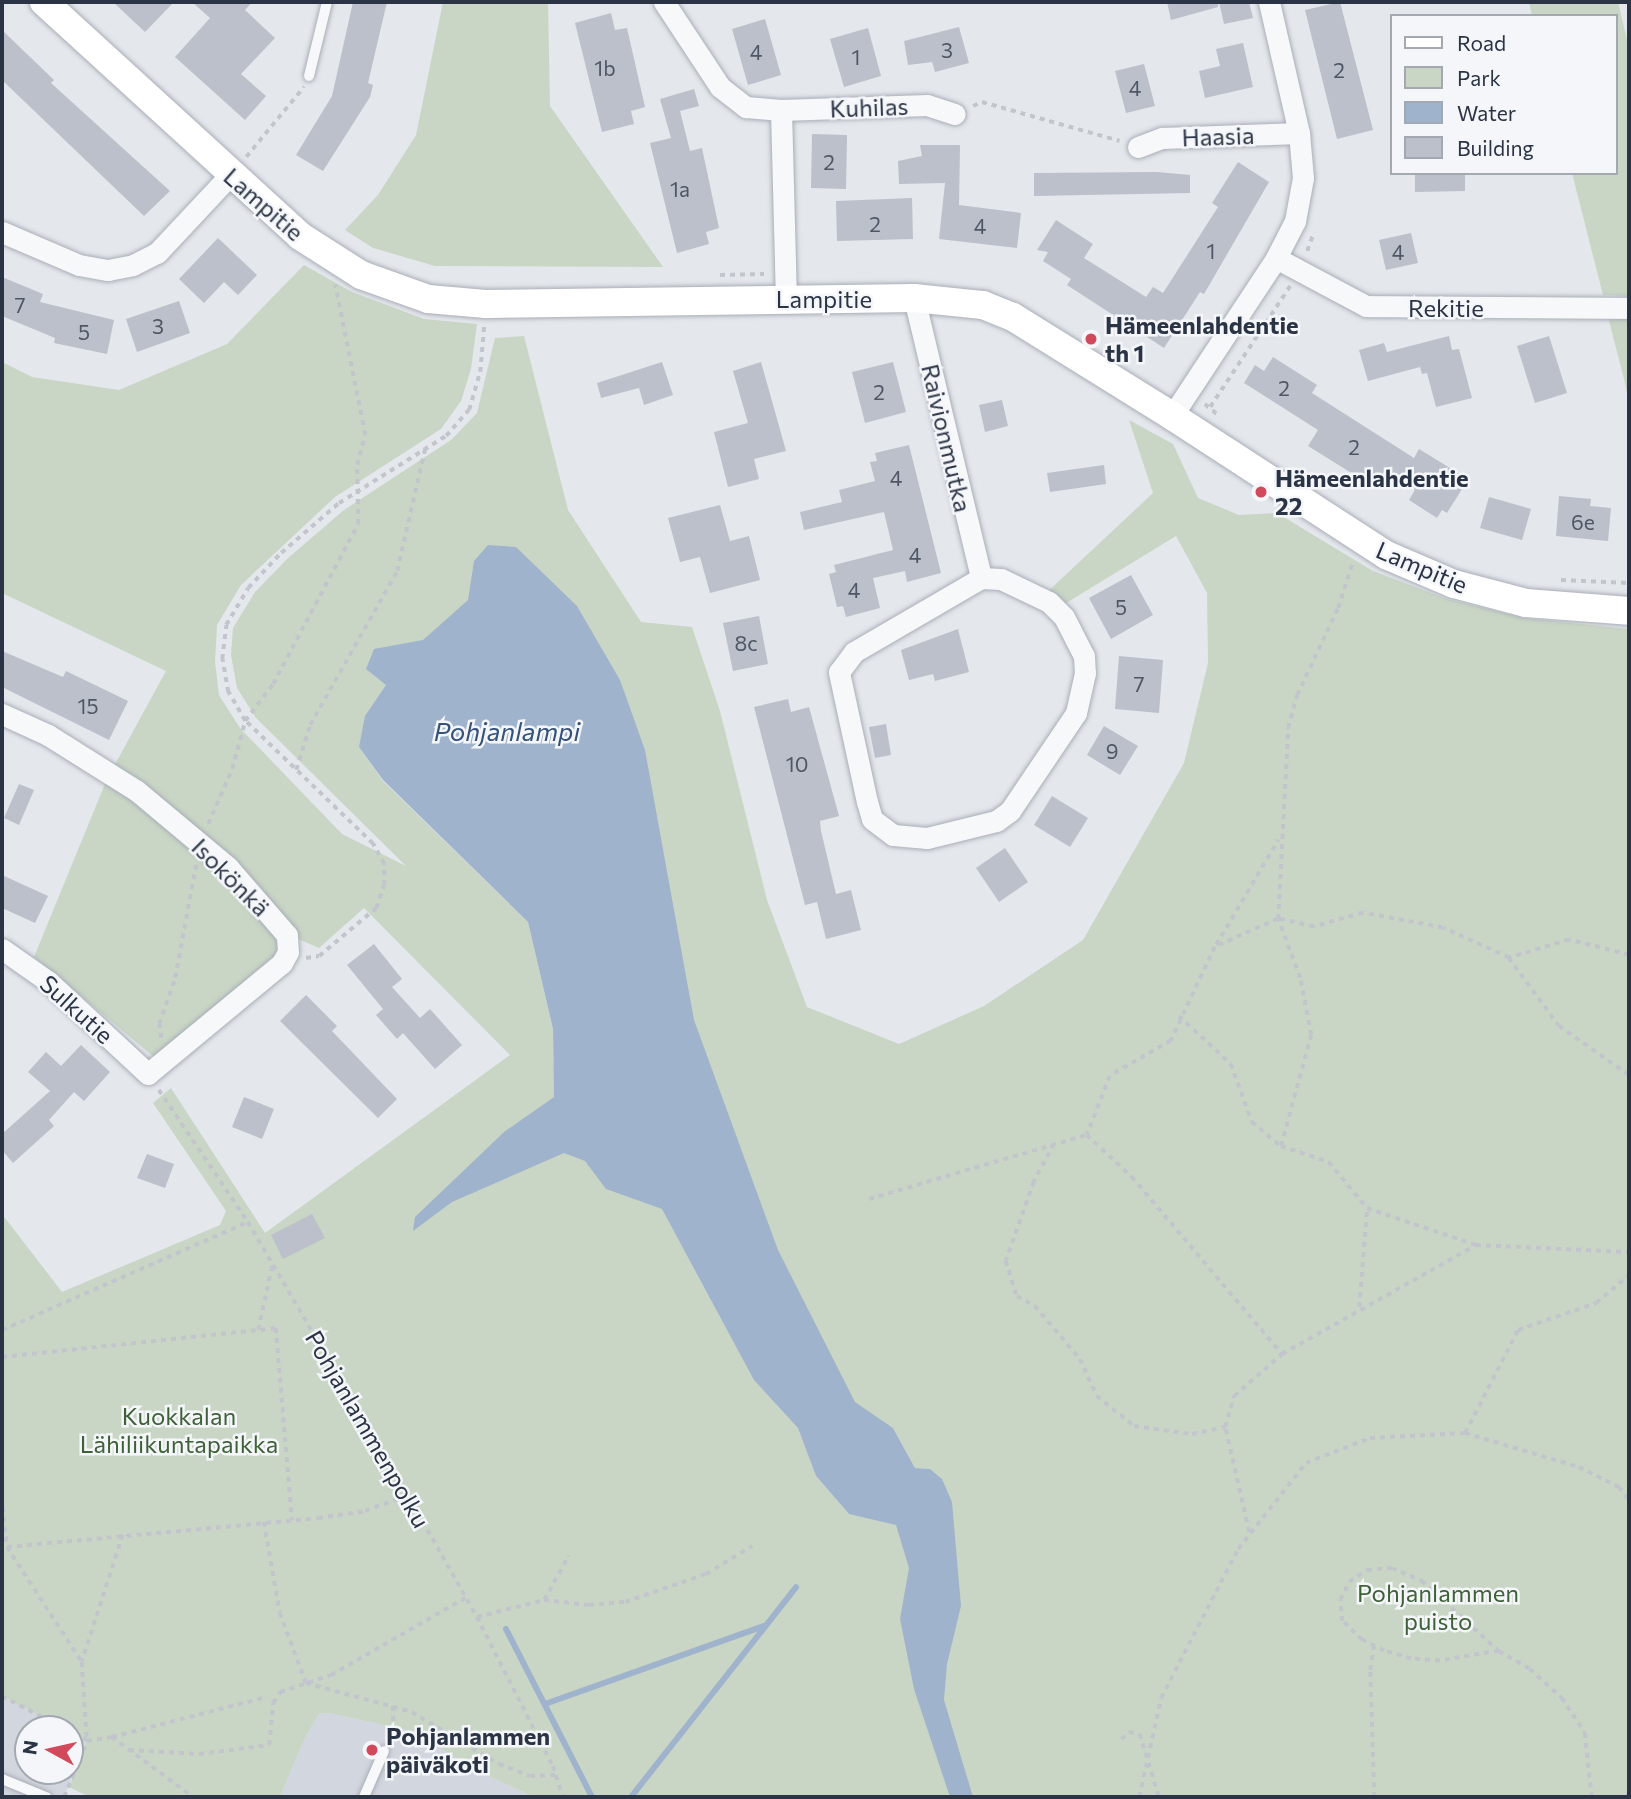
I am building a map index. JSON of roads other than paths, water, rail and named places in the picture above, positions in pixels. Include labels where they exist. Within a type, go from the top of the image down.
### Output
[{"type":"street","name":"Lampitie","points":[[44,2],[241,162],[300,236],[361,275],[429,299],[486,304],[786,286],[983,305],[1013,317],[1179,405],[1360,540],[1454,584],[1526,603],[1629,611]]},
{"type":"street","name":"Kuhilas","points":[[664,2],[720,87],[746,107],[781,110],[927,105],[956,114]]},
{"type":"street","points":[[1179,405],[1276,258],[1294,221],[1303,178],[1299,133],[1269,2]]},
{"type":"street","points":[[781,110],[786,286]]},
{"type":"street","name":"Haasia","points":[[1138,147],[1162,138],[1299,133]]},
{"type":"street","points":[[2,232],[79,265],[108,270],[134,265],[157,253],[241,162]]},
{"type":"street","name":"Rekitie","points":[[1276,258],[1366,306],[1629,308]]},
{"type":"street","name":"Raivionmutka","points":[[914,298],[981,578]]},
{"type":"street","points":[[981,578],[1001,579],[1049,602],[1064,617],[1084,656],[1085,673],[1076,713],[1010,811],[996,821],[927,838],[892,835],[872,819],[839,672],[854,652],[981,578]]},
{"type":"street","name":"Isokönkä","points":[[2,714],[48,735],[137,791],[228,867],[287,935],[288,952],[282,963],[157,1067]]},
{"type":"street","name":"Sulkutie","points":[[2,949],[49,982],[157,1067]]},
{"type":"lane","points":[[309,76],[327,2]]},
{"type":"lane","points":[[364,1797],[384,1751]]},
{"type":"lane","points":[[2,1780],[46,1797]]},
{"type":"water","name":"Pohjanlampi","points":[[488,545],[516,547],[577,606],[620,680],[645,750],[694,1020],[778,1250],[855,1402],[893,1428],[915,1468],[930,1469],[942,1479],[952,1502],[961,1606],[947,1664],[944,1700],[973,1797],[950,1797],[914,1689],[900,1619],[909,1568],[896,1525],[849,1514],[816,1476],[798,1428],[754,1380],[662,1209],[606,1189],[585,1161],[564,1153],[452,1202],[413,1231],[415,1217],[504,1132],[554,1097],[553,1029],[528,922],[383,780],[359,747],[365,716],[386,685],[366,669],[374,649],[423,640],[468,600],[474,561]]},
{"type":"waterway","points":[[631,1797],[796,1587]]},
{"type":"waterway","points":[[545,1704],[764,1626]]},
{"type":"waterway","points":[[506,1629],[592,1797]]},
{"type":"place","name":"Hämeenlahdentie th 1","points":[[1091,339]]},
{"type":"place","name":"Hämeenlahdentie 22","points":[[1261,492]]},
{"type":"place","name":"Pohjanlammen päiväkoti","points":[[372,1750]]},
{"type":"park label","name":"Kuokkalan Lähiliikuntapaikka","points":[[179,1430]]},
{"type":"park label","name":"Pohjanlammen puisto","points":[[1438,1607]]}]
